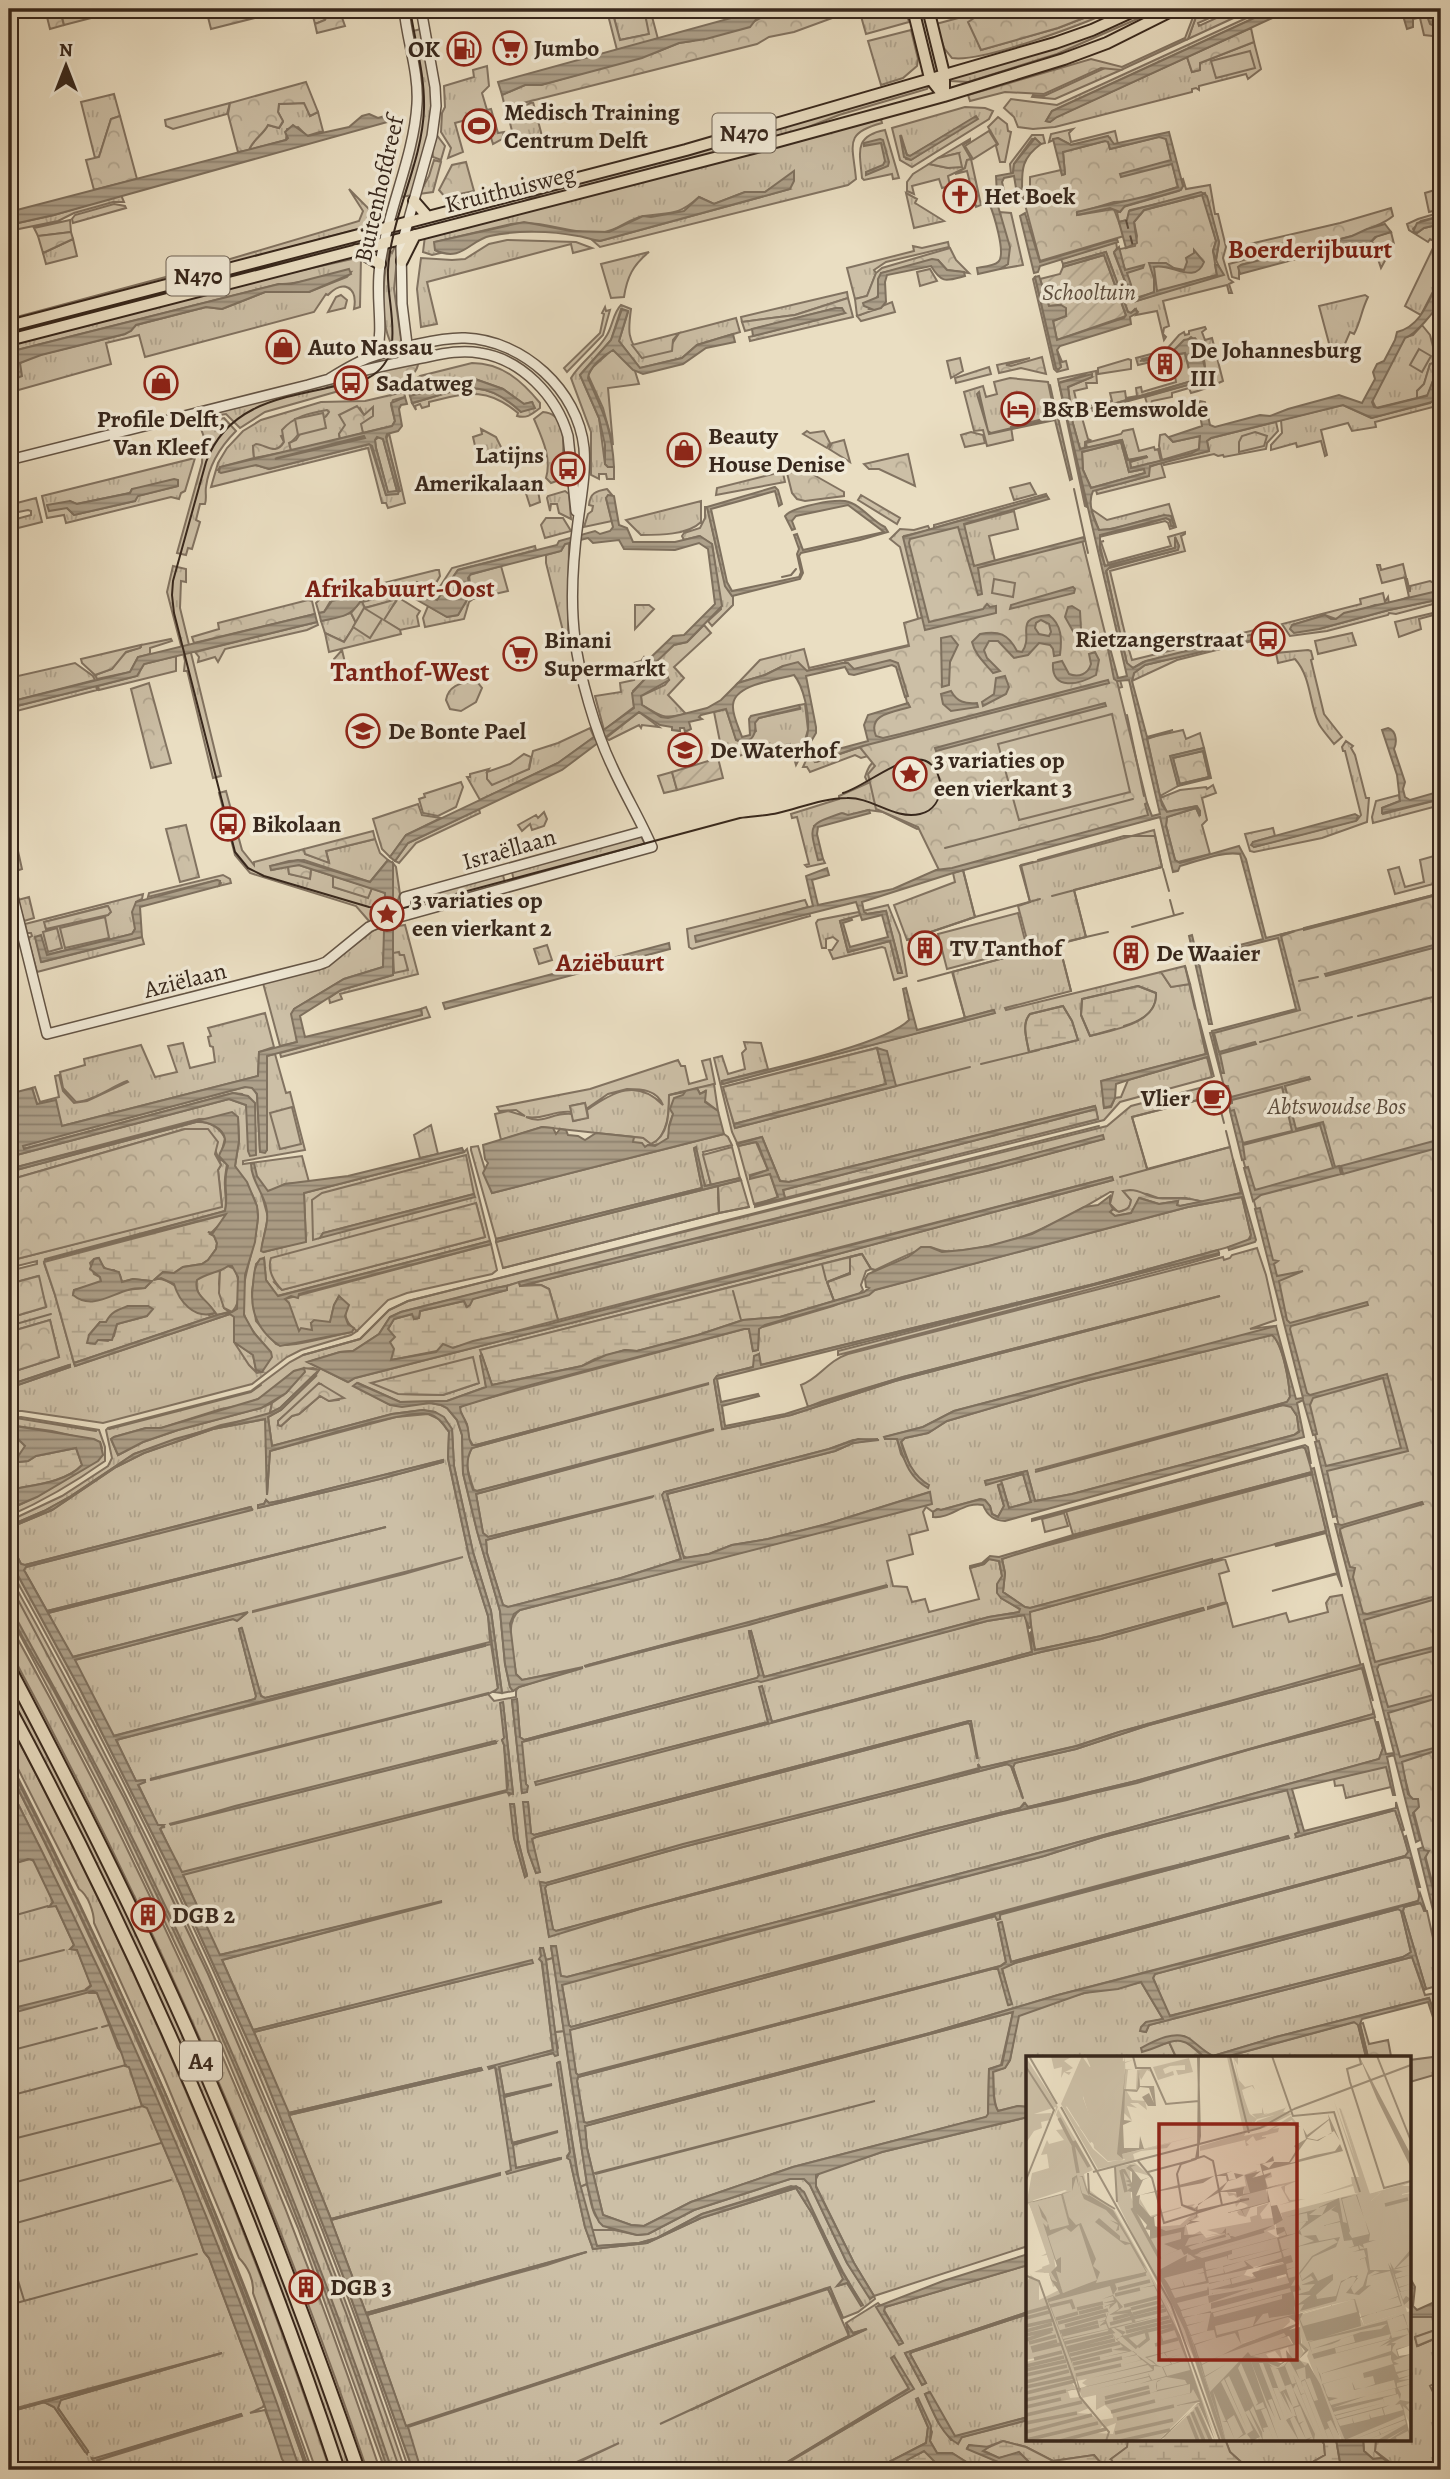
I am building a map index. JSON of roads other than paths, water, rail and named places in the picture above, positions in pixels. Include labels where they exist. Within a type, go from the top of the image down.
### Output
[{"type":"highway","name":"A4","points":[[9,1668],[104,1851],[201,2061],[273,2237],[358,2470]]},
{"type":"highway","name":"A4","points":[[9,1709],[86,1858],[183,2068],[256,2244],[338,2470]]},
{"type":"main road","points":[[913,9],[930,78],[944,96]]},
{"type":"main road","points":[[928,9],[944,74],[944,96]]},
{"type":"main road","name":"Kruithuisweg","points":[[9,326],[686,150],[1055,43],[1138,9]]},
{"type":"main road","name":"Kruithuisweg","points":[[9,340],[761,146],[944,96],[1064,60],[1107,43],[1175,9]]},
{"type":"main road","points":[[414,201],[427,216]]},
{"type":"main road","points":[[402,261],[415,235]]},
{"type":"main road","points":[[356,250],[380,264]]},
{"type":"street","name":"Buitenhofdreef","points":[[377,355],[382,337],[378,303],[380,264],[416,113],[416,79],[404,9]]},
{"type":"street","name":"Buitenhofdreef","points":[[382,337],[391,352],[407,361],[408,348],[401,292],[401,252],[432,136],[436,106],[421,9]]},
{"type":"street","points":[[405,335],[424,344]]},
{"type":"street","points":[[329,379],[377,355],[465,338],[491,342],[530,361],[559,386],[578,422],[584,448],[582,498],[576,541],[575,641],[600,737],[644,831]]},
{"type":"street","points":[[9,460],[387,365],[464,351],[481,353],[509,363],[539,385],[556,406],[571,446],[578,518]]},
{"type":"street","name":"Israëllaan","points":[[644,831],[652,847],[407,915],[405,897],[644,831]]},
{"type":"street","name":"Aziëlaan","points":[[9,881],[47,1034],[318,965],[326,962],[369,927],[407,915]]},
{"type":"waterway","points":[[1050,385],[1055,408]]},
{"type":"waterway","points":[[1074,489],[1088,553]]},
{"type":"waterway","points":[[782,577],[791,575],[796,569]]},
{"type":"waterway","points":[[1127,715],[1144,796]]},
{"type":"waterway","points":[[945,848],[1133,799]]},
{"type":"waterway","points":[[1038,860],[1124,836],[1155,836],[1162,867],[1052,896]]},
{"type":"waterway","points":[[1030,902],[1021,865],[1033,862]]},
{"type":"waterway","points":[[1163,869],[1169,891]]},
{"type":"waterway","points":[[963,870],[975,917],[1040,899]]},
{"type":"waterway","points":[[1056,944],[1086,937],[1074,890]]},
{"type":"waterway","points":[[1170,900],[1174,915]]},
{"type":"waterway","points":[[1132,927],[1183,913]]},
{"type":"waterway","points":[[907,940],[975,917]]},
{"type":"waterway","points":[[1086,937],[1108,932]]},
{"type":"waterway","points":[[1059,944],[1071,991]]},
{"type":"waterway","points":[[918,981],[1045,947]]},
{"type":"waterway","points":[[1185,966],[1195,1009]]},
{"type":"waterway","points":[[953,973],[965,1018]]},
{"type":"waterway","points":[[1299,981],[1318,977]]},
{"type":"waterway","points":[[1115,1029],[1090,1036],[1081,1015],[1082,999],[1138,986],[1156,993],[1151,1010],[1124,1026]]},
{"type":"waterway","points":[[1358,1016],[1441,995]]},
{"type":"waterway","points":[[1029,1052],[1025,1027],[1027,1018],[1030,1014],[1063,1006],[1072,1021],[1078,1040],[1047,1048]]},
{"type":"waterway","points":[[1260,1042],[1352,1017]]},
{"type":"waterway","points":[[981,1064],[1039,1050]]},
{"type":"waterway","points":[[896,1086],[970,1067]]},
{"type":"waterway","points":[[1215,1088],[1224,1123]]},
{"type":"waterway","points":[[1204,1099],[1207,1098],[1209,1105],[1219,1103]]},
{"type":"waterway","points":[[1147,1168],[1132,1117],[1198,1100]]},
{"type":"waterway","points":[[303,1355],[360,1339],[389,1310],[408,1301],[1099,1126]]},
{"type":"waterway","points":[[1120,1177],[1230,1147],[1226,1131]]},
{"type":"waterway","points":[[718,1186],[719,1213],[749,1207]]},
{"type":"waterway","points":[[503,1268],[719,1213]]},
{"type":"waterway","points":[[834,1301],[827,1282],[850,1273],[850,1257],[862,1254],[871,1269],[875,1270]]},
{"type":"waterway","points":[[822,1264],[826,1280]]},
{"type":"waterway","points":[[733,1291],[741,1320]]},
{"type":"waterway","points":[[9,1326],[51,1314]]},
{"type":"waterway","points":[[109,1429],[251,1392],[261,1385]]},
{"type":"waterway","points":[[16,1418],[96,1431]]},
{"type":"waterway","points":[[9,1583],[124,1798],[208,1974],[284,2152],[346,2313],[400,2470]]},
{"type":"waterway","points":[[9,1917],[48,1906]]},
{"type":"waterway","points":[[9,1964],[64,1950]]},
{"type":"waterway","points":[[102,2027],[109,2025]]},
{"type":"waterway","points":[[9,2051],[97,2028]]},
{"type":"waterway","points":[[9,2096],[126,2065]]},
{"type":"waterway","points":[[9,2140],[143,2106]]},
{"type":"waterway","points":[[9,2184],[161,2143]]},
{"type":"waterway","points":[[9,2225],[171,2180]]},
{"type":"waterway","points":[[9,2251],[24,2300]]},
{"type":"waterway","points":[[9,2305],[197,2254]]},
{"type":"tram line","points":[[410,9],[421,71],[424,109],[418,150],[390,250],[388,284],[393,330],[388,357],[381,369],[368,378],[274,401],[234,422],[218,439],[206,462],[173,581],[174,613],[235,852],[248,868],[264,876],[369,907],[400,909],[740,818],[778,813],[829,800],[856,799],[901,814],[920,814],[935,804],[941,786],[935,769],[925,761],[913,760],[898,764],[843,793]]},
{"type":"place","name":"Jumbo","points":[[510,48]]},
{"type":"place","name":"OK","points":[[464,49]]},
{"type":"place","name":"Medisch Training Centrum Delft","points":[[479,126]]},
{"type":"place","name":"Het Boek","points":[[960,196]]},
{"type":"place","name":"Auto Nassau","points":[[283,347]]},
{"type":"place","name":"De Johannesburg III","points":[[1165,364]]},
{"type":"place","name":"Profile Delft, Van Kleef","points":[[161,383]]},
{"type":"place","name":"Sadatweg","points":[[351,383]]},
{"type":"place","name":"B&B Eemswolde","points":[[1018,409]]},
{"type":"place","name":"Beauty House Denise","points":[[684,450]]},
{"type":"place","name":"Latijns Amerikalaan","points":[[568,469]]},
{"type":"place","name":"Rietzangerstraat","points":[[1268,639]]},
{"type":"place","name":"Binani Supermarkt","points":[[520,654]]},
{"type":"place","name":"De Bonte Pael","points":[[363,731]]},
{"type":"place","name":"De Waterhof","points":[[685,750]]},
{"type":"place","name":"3 variaties op een vierkant 3","points":[[910,774]]},
{"type":"place","name":"Bikolaan","points":[[228,824]]},
{"type":"place","name":"3 variaties op een vierkant 2","points":[[387,914]]},
{"type":"place","name":"TV Tanthof","points":[[925,948]]},
{"type":"place","name":"De Waaier","points":[[1131,953]]},
{"type":"place","name":"Vlier","points":[[1214,1098]]},
{"type":"place","name":"DGB 2","points":[[148,1915]]},
{"type":"place","name":"DGB 3","points":[[306,2287]]},
{"type":"district","name":"Boerderijbuurt","points":[[1310,249]]},
{"type":"district","name":"Afrikabuurt-Oost","points":[[400,588]]},
{"type":"district","name":"Tanthof-West","points":[[410,672]]},
{"type":"district","name":"Aziëbuurt","points":[[610,962]]},
{"type":"park label","name":"Schooltuin","points":[[1089,292]]},
{"type":"park label","name":"Abtswoudse Bos","points":[[1337,1106]]}]
